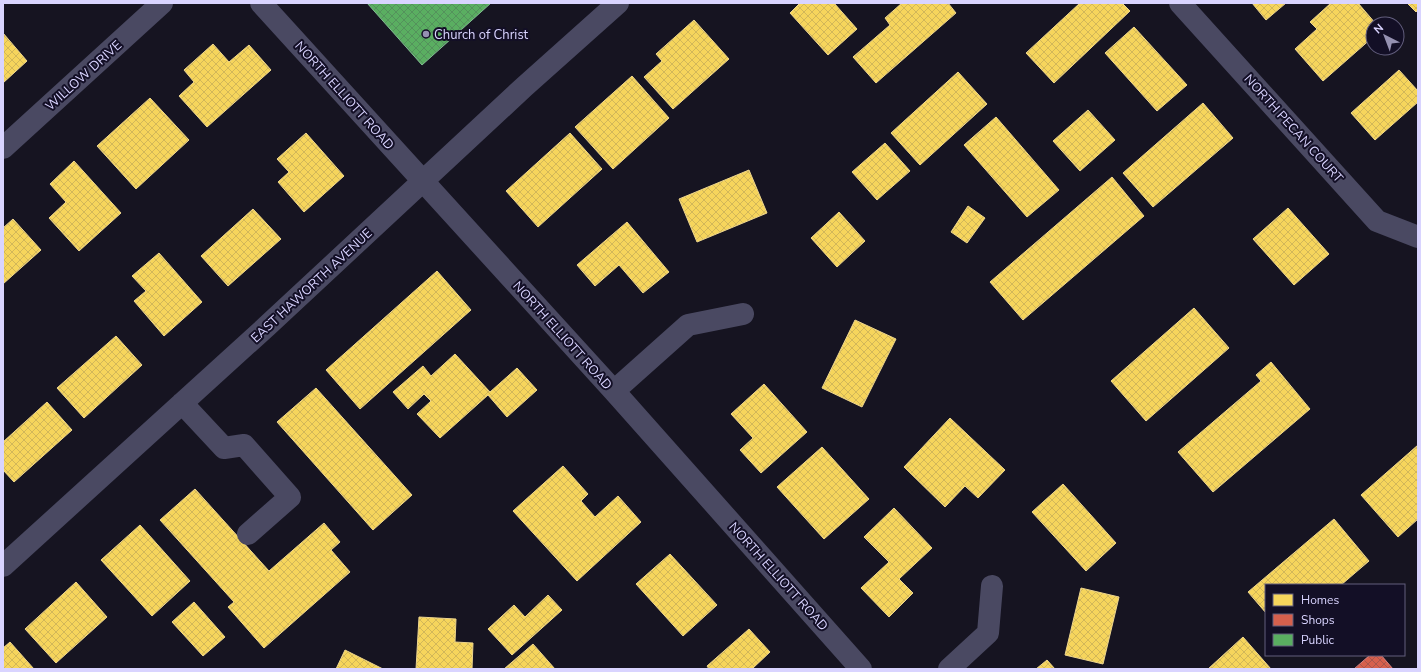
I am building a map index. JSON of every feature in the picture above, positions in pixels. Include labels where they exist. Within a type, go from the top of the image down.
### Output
[{"type":"street","name":"WILLOW DRIVE","points":[[3,148],[162,3]]},
{"type":"street","name":"NORTH ELLIOTT ROAD","points":[[261,3],[614,391],[862,669]]},
{"type":"street","name":"EAST HAWORTH AVENUE","points":[[3,566],[524,87],[618,3]]},
{"type":"street","name":"NORTH PECAN COURT","points":[[1180,3],[1377,221],[1418,237]]},
{"type":"street","points":[[614,391],[688,325],[743,314]]},
{"type":"street","points":[[182,403],[224,448],[244,445],[290,497],[248,534]]},
{"type":"street","points":[[949,669],[988,633],[992,586]]},
{"type":"building: Homes","points":[[800,3],[834,3],[857,29],[828,55],[790,13]]},
{"type":"building: Homes","points":[[902,3],[948,3],[956,13],[876,83],[853,57],[890,25],[885,18]]},
{"type":"building: Homes","points":[[1080,3],[1122,3],[1130,11],[1054,83],[1026,53]]},
{"type":"building: Homes","points":[[1252,3],[1286,3],[1266,20]]},
{"type":"building: Homes","points":[[1331,3],[1358,3],[1369,16],[1365,16],[1365,44],[1323,81],[1295,49],[1317,29],[1310,22]]},
{"type":"building: Homes","points":[[1407,3],[1418,3],[1418,10],[1416,12]]},
{"type":"building: Homes","points":[[694,20],[729,59],[673,109],[644,77],[662,61],[656,54]]},
{"type":"building: Homes","points":[[1134,27],[1187,85],[1157,111],[1105,53]]},
{"type":"building: Homes","points":[[3,33],[27,61],[3,83]]},
{"type":"building: Homes","points":[[213,44],[229,62],[249,45],[271,70],[207,127],[179,96],[194,82],[184,70]]},
{"type":"building: Homes","points":[[1399,70],[1418,91],[1418,102],[1375,140],[1351,113]]},
{"type":"building: Homes","points":[[958,72],[987,104],[920,165],[891,133]]},
{"type":"building: Homes","points":[[632,76],[669,118],[613,169],[575,127]]},
{"type":"building: Homes","points":[[150,98],[189,140],[136,189],[97,146]]},
{"type":"building: Homes","points":[[1203,103],[1233,138],[1153,207],[1123,173]]},
{"type":"building: Homes","points":[[1088,110],[1115,140],[1080,171],[1053,141]]},
{"type":"building: Homes","points":[[996,117],[1059,190],[1027,217],[964,145]]},
{"type":"building: Homes","points":[[306,133],[344,176],[304,212],[278,182],[289,172],[277,159]]},
{"type":"building: Homes","points":[[570,133],[602,169],[538,227],[506,191]]},
{"type":"building: Homes","points":[[885,143],[910,171],[877,200],[852,172]]},
{"type":"building: Homes","points":[[74,161],[121,213],[79,251],[49,218],[66,202],[50,184]]},
{"type":"building: Homes","points":[[749,170],[767,213],[697,242],[679,199]]},
{"type":"building: Homes","points":[[1112,177],[1144,216],[1023,320],[990,282]]},
{"type":"building: Homes","points":[[968,206],[985,218],[967,243],[951,232]]},
{"type":"building: Homes","points":[[1288,208],[1329,254],[1294,285],[1253,239]]},
{"type":"building: Homes","points":[[253,209],[281,239],[228,286],[201,256]]},
{"type":"building: Homes","points":[[839,212],[865,241],[837,267],[811,238]]},
{"type":"building: Homes","points":[[13,219],[41,250],[3,284],[3,228]]},
{"type":"building: Homes","points":[[627,222],[669,272],[643,293],[619,265],[595,286],[577,265]]},
{"type":"building: Homes","points":[[159,253],[202,302],[164,336],[134,301],[146,291],[132,276]]},
{"type":"building: Homes","points":[[437,271],[471,310],[360,409],[326,370]]},
{"type":"building: Homes","points":[[1194,308],[1229,348],[1146,421],[1111,381]]},
{"type":"building: Homes","points":[[855,320],[896,339],[862,407],[822,388]]},
{"type":"building: Homes","points":[[116,336],[142,365],[84,418],[57,388]]},
{"type":"building: Homes","points":[[455,354],[490,392],[517,368],[537,390],[507,417],[488,395],[440,438],[417,414],[431,401],[424,394],[408,409],[393,392],[423,366],[431,376]]},
{"type":"building: Homes","points":[[1271,362],[1310,409],[1213,492],[1178,452],[1261,381],[1256,375]]},
{"type":"building: Homes","points":[[764,384],[807,432],[761,473],[740,450],[753,438],[731,414]]},
{"type":"building: Homes","points":[[316,388],[412,495],[373,530],[277,422]]},
{"type":"building: Homes","points":[[47,402],[72,430],[14,482],[3,470],[3,442]]},
{"type":"building: Homes","points":[[950,418],[1005,470],[978,498],[965,486],[945,507],[904,467]]},
{"type":"building: Homes","points":[[1418,445],[1418,519],[1398,537],[1361,495]]},
{"type":"building: Homes","points":[[822,447],[869,499],[824,539],[777,487]]},
{"type":"building: Homes","points":[[563,466],[588,494],[581,501],[595,517],[618,496],[641,522],[577,581],[513,511]]},
{"type":"building: Homes","points":[[1063,484],[1116,543],[1086,571],[1032,512]]},
{"type":"building: Homes","points":[[195,489],[269,571],[324,523],[340,542],[331,550],[350,572],[264,648],[228,607],[234,602],[160,520]]},
{"type":"building: Homes","points":[[894,508],[932,548],[899,579],[913,593],[889,617],[861,588],[889,562],[864,537]]},
{"type":"building: Homes","points":[[1334,519],[1369,561],[1342,584],[1265,584],[1265,612],[1248,592]]},
{"type":"building: Homes","points":[[140,525],[190,581],[152,616],[101,560]]},
{"type":"building: Homes","points":[[670,554],[717,605],[683,636],[636,584]]},
{"type":"building: Homes","points":[[76,582],[107,617],[56,663],[25,629]]},
{"type":"building: Homes","points":[[1081,588],[1119,597],[1103,664],[1065,655]]},
{"type":"building: Homes","points":[[548,595],[562,610],[512,655],[488,629],[514,605],[525,617]]},
{"type":"building: Homes","points":[[194,602],[225,637],[203,656],[172,622]]},
{"type":"building: Homes","points":[[419,617],[456,619],[455,642],[473,643],[472,669],[416,669]]},
{"type":"building: Homes","points":[[749,629],[770,652],[752,669],[709,669],[707,666]]},
{"type":"building: Homes","points":[[1243,637],[1271,669],[1208,669]]},
{"type":"building: Homes","points":[[10,642],[34,669],[3,669],[3,648]]},
{"type":"building: Homes","points":[[533,644],[555,669],[504,669]]},
{"type":"building: Homes","points":[[345,650],[383,669],[336,669]]},
{"type":"building: Homes","points":[[1047,660],[1055,669],[1036,669]]},
{"type":"building: Shops","points":[[1369,656],[1382,656],[1393,669],[1354,669]]},
{"type":"building: Public","name":"Church of Christ","points":[[367,3],[491,3],[422,65]]},
{"type":"place","name":"Church of Christ","points":[[426,34]]}]
